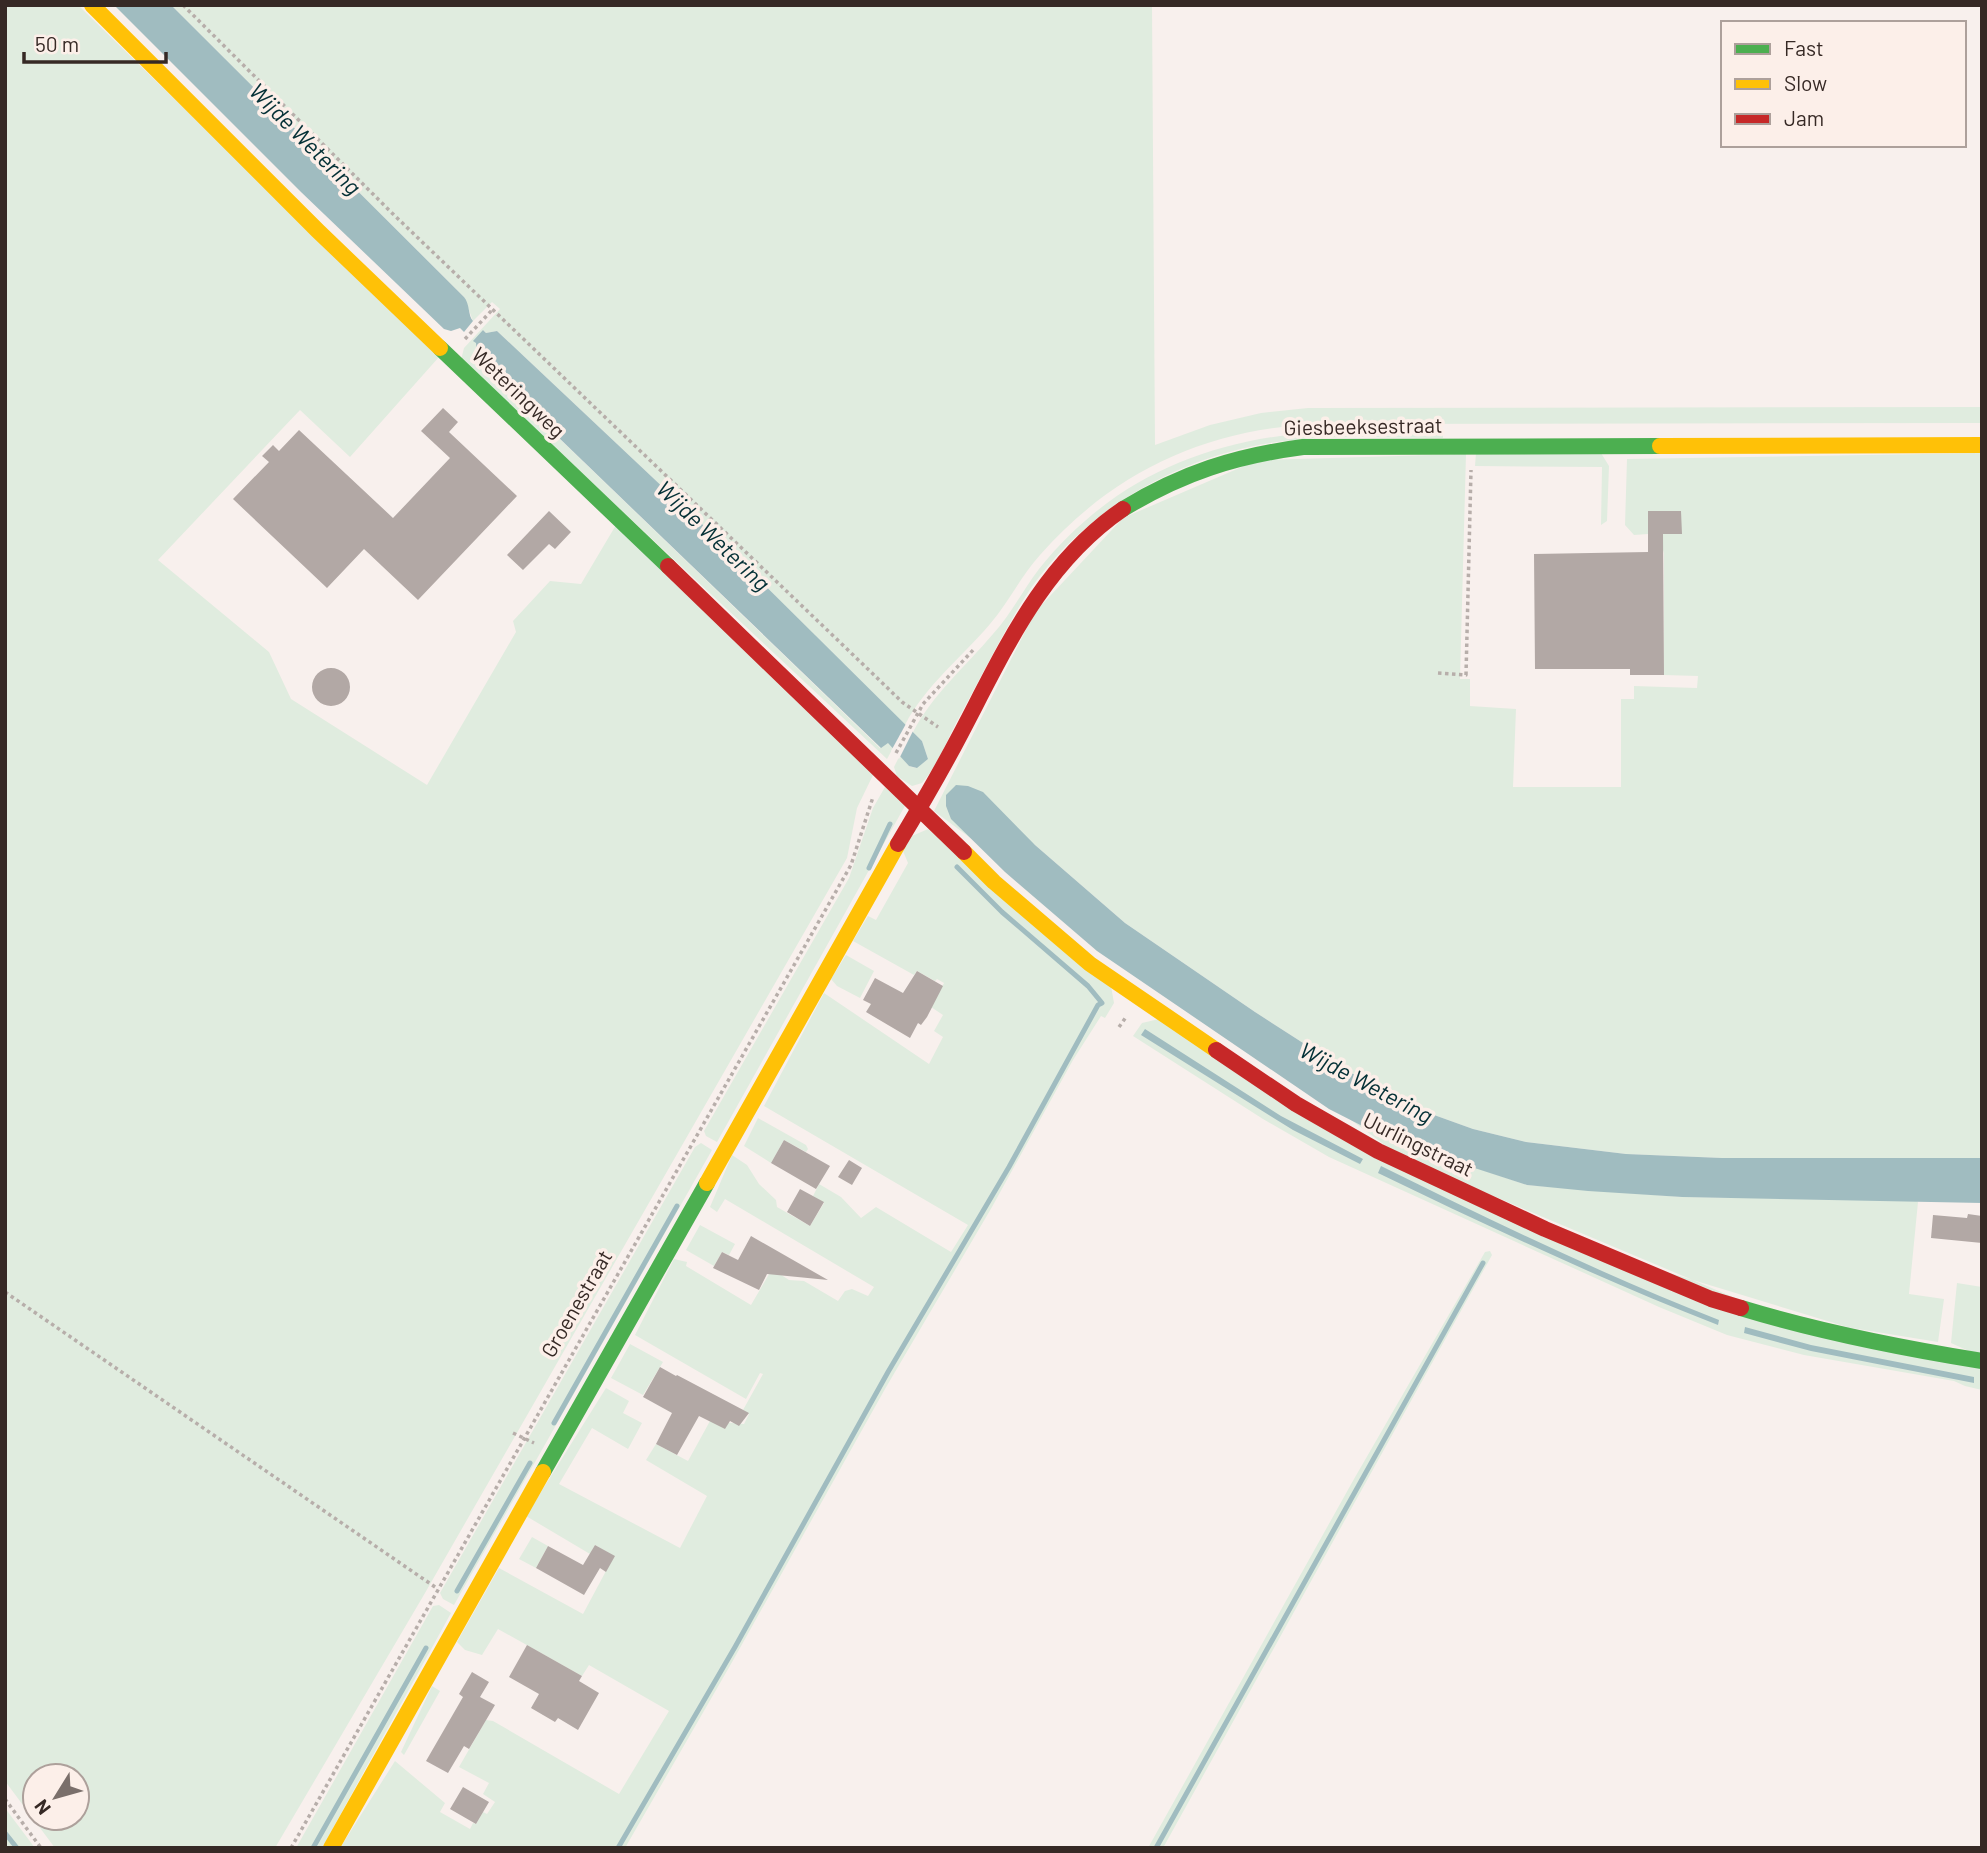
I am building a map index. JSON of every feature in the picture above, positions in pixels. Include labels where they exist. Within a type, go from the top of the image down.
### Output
[{"type":"street","name":"Weteringweg","points":[[92,5],[318,231],[919,807]]},
{"type":"street","name":"Giesbeeksestraat","points":[[919,807],[1038,592],[1082,542],[1130,504],[1157,488],[1213,464],[1273,449],[1303,447],[1982,445]]},
{"type":"street","name":"Uurlingstraat","points":[[919,807],[995,882],[1090,964],[1296,1104],[1378,1151],[1545,1229],[1712,1298],[1776,1319],[1838,1334],[1982,1361]]},
{"type":"street","points":[[331,1848],[919,807]]},
{"type":"path","points":[[183,5],[492,310],[892,692],[917,713],[958,739]]},
{"type":"path","points":[[450,356],[492,310]]},
{"type":"path","points":[[1438,673],[1466,675],[1472,446]]},
{"type":"path","points":[[893,759],[917,713],[979,644]]},
{"type":"path","name":"Groenestraat","points":[[291,1848],[851,865],[873,798],[885,774]]},
{"type":"path","points":[[5,1292],[438,1590]]},
{"type":"path","points":[[513,1433],[524,1438]]},
{"type":"path","points":[[5,1799],[41,1848]]},
{"type":"green space","points":[[5,5],[78,5],[439,357],[350,457],[300,410],[158,560],[269,652],[291,699],[427,785],[516,632],[513,621],[550,581],[581,584],[616,525],[874,773],[857,808],[847,858],[425,1593],[275,1848],[55,1848],[43,1832],[91,1832],[91,1762],[21,1762],[21,1802],[5,1781]]},
{"type":"green space","points":[[171,5],[1152,5],[1155,445],[1210,425],[1261,413],[1308,408],[1982,407],[1982,423],[1320,424],[1239,434],[1202,445],[1132,478],[1069,525],[1033,563],[990,624],[923,697],[905,725],[720,541],[497,331],[486,333],[483,330],[476,343],[477,359],[880,748],[888,742],[893,748],[887,759],[461,360],[464,348],[500,309],[492,302],[473,321],[464,297]]},
{"type":"green space","points":[[1305,433],[1443,434],[1443,438],[1331,438],[1254,446],[1214,456],[1139,490],[1105,513],[1074,539],[1046,569],[1013,617],[937,762],[922,783],[912,786],[897,776],[894,767],[900,755],[909,766],[916,768],[928,759],[922,741],[913,732],[930,705],[999,626],[1039,569],[1094,513],[1157,472],[1192,458],[1228,446]]},
{"type":"green space","points":[[1476,453],[1601,453],[1609,466],[1607,521],[1601,525],[1602,467],[1475,466]]},
{"type":"green space","points":[[1982,453],[1982,1158],[1722,1158],[1626,1154],[1526,1142],[1473,1129],[1423,1111],[1342,1068],[1125,923],[1035,845],[956,785],[1380,1135],[1527,1185],[1682,1197],[1916,1200],[1918,1202],[1909,1294],[1944,1299],[1938,1342],[1778,1316],[1401,1157],[934,811],[1035,612],[1123,518],[1258,460],[1466,454],[1460,679],[1470,679],[1470,706],[1516,709],[1513,787],[1621,787],[1621,699],[1634,699],[1634,686],[1697,688],[1698,676],[1664,675],[1664,553],[1658,534],[1681,534],[1681,511],[1648,511],[1648,534],[1634,535],[1625,525],[1627,459]]},
{"type":"green space","points":[[885,787],[906,804],[717,1142],[706,1136],[704,1131],[849,878],[873,808]]},
{"type":"green space","points":[[928,829],[1111,986],[1114,1003],[1105,1018],[1101,1016],[1073,1060],[992,1207],[885,1389],[625,1848],[340,1848],[395,1761],[445,1803],[440,1812],[470,1829],[473,1823],[476,1824],[483,1812],[487,1814],[495,1802],[483,1794],[489,1783],[459,1767],[486,1720],[493,1721],[619,1794],[669,1711],[589,1665],[582,1676],[498,1629],[482,1655],[465,1650],[457,1642],[499,1568],[583,1614],[614,1556],[595,1545],[590,1554],[526,1516],[606,1388],[629,1401],[623,1413],[642,1423],[628,1449],[592,1428],[559,1484],[680,1548],[707,1496],[646,1460],[656,1444],[688,1461],[710,1421],[744,1424],[749,1414],[743,1410],[763,1374],[760,1373],[746,1399],[635,1335],[674,1259],[687,1262],[686,1266],[751,1305],[772,1269],[789,1280],[804,1281],[838,1301],[845,1291],[852,1289],[868,1296],[874,1287],[725,1199],[717,1212],[710,1207],[732,1155],[747,1165],[759,1184],[776,1200],[777,1207],[810,1226],[824,1203],[813,1196],[819,1184],[841,1197],[861,1218],[876,1207],[951,1252],[968,1225],[764,1106],[824,993],[929,1064],[943,1037],[934,1031],[943,1015],[931,1007],[944,983],[917,971],[914,975],[853,941],[868,916],[876,920],[908,863],[903,851],[912,836]]},
{"type":"green space","points":[[846,955],[874,971],[860,998],[837,986],[831,979]]},
{"type":"green space","points":[[1159,1019],[1545,1235],[1982,1368],[1982,1390],[1954,1381],[1804,1355],[1727,1335],[1659,1307],[1329,1157],[1263,1119],[1133,1036],[1142,1023]]},
{"type":"green space","points":[[758,1118],[806,1145],[808,1149],[806,1152],[784,1140],[771,1163],[744,1146]]},
{"type":"green space","points":[[701,1143],[712,1150],[454,1605],[443,1599],[440,1593],[695,1147]]},
{"type":"green space","points":[[700,1225],[735,1244],[729,1255],[722,1252],[714,1266],[686,1250]]},
{"type":"green space","points":[[1490,1251],[1492,1255],[1163,1848],[1148,1848],[1354,1479],[1485,1252]]},
{"type":"green space","points":[[1957,1283],[1982,1287],[1982,1357],[1951,1343]]},
{"type":"green space","points":[[630,1344],[663,1362],[643,1395],[611,1378]]},
{"type":"green space","points":[[532,1537],[548,1546],[536,1568],[519,1559]]},
{"type":"green space","points":[[439,1605],[451,1613],[322,1848],[296,1848],[433,1606]]},
{"type":"green space","points":[[432,1686],[440,1691],[404,1755],[401,1752]]},
{"type":"green space","points":[[5,1808],[35,1848],[5,1848]]},
{"type":"water","name":"Wijde Wetering","points":[[114,5],[171,5],[464,297],[473,321],[464,332],[460,328],[451,331],[444,329],[301,192]]},
{"type":"water","name":"Wijde Wetering","points":[[483,330],[486,333],[497,331],[720,541],[922,741],[928,759],[917,768],[909,766],[888,743],[881,748],[477,359],[476,343],[473,341]]},
{"type":"water","name":"Wijde Wetering","points":[[956,785],[983,792],[1035,845],[1125,923],[1342,1068],[1423,1111],[1473,1129],[1526,1142],[1626,1154],[1722,1158],[1982,1158],[1982,1203],[1682,1197],[1527,1185],[1380,1135],[1329,1109],[1097,951],[1005,872],[951,819],[946,806],[946,795]]},
{"type":"water","points":[[1145,1029],[1281,1116],[1363,1159],[1360,1164],[1293,1130],[1141,1035]]},
{"type":"water","points":[[1381,1166],[1549,1247],[1719,1320],[1718,1325],[1589,1271],[1462,1213],[1378,1173]]},
{"type":"water","points":[[1745,1327],[1811,1345],[1974,1377],[1974,1383],[1811,1351],[1744,1333]]},
{"type":"pier","points":[[907,722],[914,729],[899,759],[891,751]]},
{"type":"building","points":[[443,408],[458,422],[449,432],[517,496],[418,600],[364,549],[327,588],[233,499],[269,462],[262,456],[273,445],[279,451],[299,430],[393,518],[450,458],[421,431]]},
{"type":"building","points":[[549,511],[571,532],[555,549],[549,544],[523,570],[507,555]]},
{"type":"building","points":[[1648,511],[1681,511],[1682,534],[1663,534],[1664,675],[1630,675],[1630,669],[1535,669],[1534,554],[1648,552]]},
{"type":"building","points":[[331,668],[345,673],[350,687],[345,701],[331,706],[317,701],[312,687],[317,673]]},
{"type":"building","points":[[917,971],[943,986],[927,1017],[921,1025],[918,1023],[910,1038],[866,1012],[871,1004],[863,1000],[875,978],[903,993]]},
{"type":"building","points":[[784,1140],[830,1166],[816,1189],[771,1163]]},
{"type":"building","points":[[849,1160],[862,1168],[852,1185],[838,1177]]},
{"type":"building","points":[[800,1189],[824,1202],[810,1226],[787,1212]]},
{"type":"building","points":[[1968,1214],[1982,1216],[1982,1243],[1931,1238],[1933,1215],[1967,1218]]},
{"type":"building","points":[[751,1236],[828,1280],[767,1274],[759,1290],[713,1268],[722,1252],[738,1260]]},
{"type":"building","points":[[660,1367],[749,1413],[739,1426],[730,1421],[725,1429],[699,1416],[677,1455],[656,1444],[672,1413],[643,1397]]},
{"type":"building","points":[[595,1545],[615,1556],[606,1572],[600,1568],[584,1595],[536,1568],[548,1546],[583,1565]]},
{"type":"building","points":[[527,1645],[582,1676],[579,1681],[599,1693],[578,1730],[558,1718],[555,1722],[531,1708],[539,1694],[509,1677]]},
{"type":"building","points":[[472,1672],[489,1682],[480,1697],[495,1705],[469,1749],[464,1746],[448,1773],[426,1761],[463,1697],[459,1694]]},
{"type":"building","points":[[463,1787],[489,1802],[476,1824],[450,1809]]},
{"type":"waterway","points":[[869,868],[890,824]]},
{"type":"waterway","points":[[618,1848],[735,1647],[888,1372],[1009,1167],[1098,1005],[1102,1003],[1088,986],[1002,912],[957,867]]},
{"type":"waterway","points":[[554,1423],[677,1206]]},
{"type":"waterway","points":[[1156,1848],[1483,1263]]},
{"type":"waterway","points":[[457,1591],[530,1463]]},
{"type":"waterway","points":[[313,1848],[426,1648]]},
{"type":"waterway","points":[[5,1833],[17,1848]]},
{"type":"traffic: fast","points":[[440,348],[668,566]]},
{"type":"traffic: fast","points":[[1123,509],[1166,485],[1210,468],[1254,455],[1303,447],[1660,446]]},
{"type":"traffic: fast","points":[[543,1472],[707,1183]]},
{"type":"traffic: fast","points":[[1741,1308],[1861,1339],[1982,1361]]},
{"type":"traffic: slow","points":[[92,5],[318,231],[440,348]]},
{"type":"traffic: slow","points":[[1660,446],[1982,445]]},
{"type":"traffic: slow","points":[[707,1183],[898,844]]},
{"type":"traffic: slow","points":[[964,852],[994,882],[1090,964],[1216,1050]]},
{"type":"traffic: slow","points":[[331,1848],[543,1472]]},
{"type":"traffic: jam","points":[[898,844],[1027,612],[1069,556],[1094,531],[1123,509]]},
{"type":"traffic: jam","points":[[668,566],[964,852]]},
{"type":"traffic: jam","points":[[1216,1050],[1296,1104],[1378,1151],[1545,1229],[1711,1299],[1741,1308]]}]
